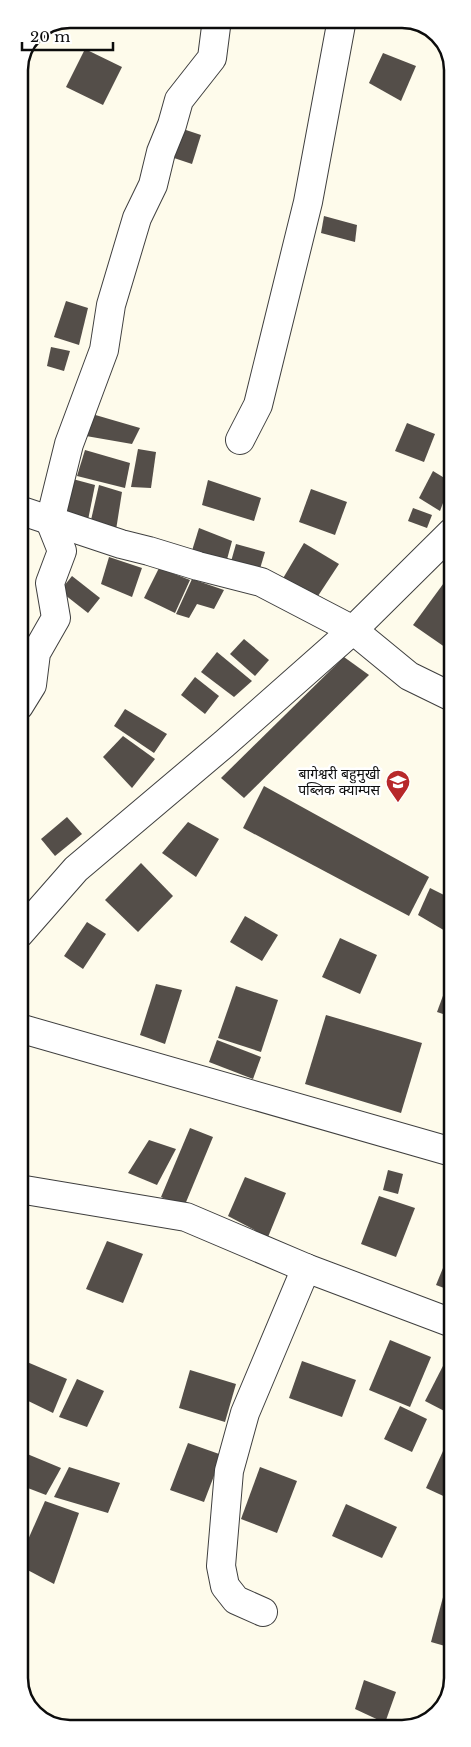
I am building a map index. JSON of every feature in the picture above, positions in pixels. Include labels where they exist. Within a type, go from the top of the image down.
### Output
[{"type":"street","points":[[28,691],[32,685],[36,653],[56,618],[50,583],[62,551],[50,521],[69,444],[104,350],[111,305],[137,218],[153,185],[161,152],[172,125],[179,100],[212,58],[216,28]]},
{"type":"street","points":[[240,440],[258,405],[308,202],[340,28]]},
{"type":"street","points":[[28,513],[198,566],[261,582],[353,630],[409,676],[443,691]]},
{"type":"street","points":[[28,924],[76,869],[224,744],[353,630],[443,541]]},
{"type":"street","points":[[28,1031],[443,1149]]},
{"type":"street","points":[[28,1190],[186,1217],[306,1268],[443,1320]]},
{"type":"street","points":[[263,1612],[236,1600],[225,1586],[221,1566],[229,1471],[245,1413],[306,1268]]},
{"type":"building","points":[[85,49],[122,67],[103,105],[66,87]]},
{"type":"building","points":[[383,53],[416,66],[401,101],[369,83]]},
{"type":"building","points":[[183,129],[201,135],[192,164],[174,158]]},
{"type":"building","points":[[324,216],[357,225],[355,242],[321,233]]},
{"type":"building","points":[[66,301],[88,308],[79,345],[54,337]]},
{"type":"building","points":[[51,347],[70,351],[64,371],[47,366]]},
{"type":"building","points":[[92,414],[140,428],[132,444],[86,436]]},
{"type":"building","points":[[407,423],[435,434],[424,462],[395,451]]},
{"type":"building","points":[[138,449],[156,452],[151,488],[131,487]]},
{"type":"building","points":[[85,450],[130,463],[125,488],[77,476]]},
{"type":"building","points":[[433,471],[443,477],[443,503],[440,511],[419,498]]},
{"type":"building","points":[[69,478],[95,485],[88,520],[59,515]]},
{"type":"building","points":[[208,480],[261,498],[254,521],[202,505]]},
{"type":"building","points":[[99,485],[122,492],[116,530],[91,520]]},
{"type":"building","points":[[311,489],[347,502],[335,535],[299,522]]},
{"type":"building","points":[[413,508],[432,515],[427,528],[408,521]]},
{"type":"building","points":[[199,528],[232,541],[226,563],[191,554]]},
{"type":"building","points":[[304,543],[339,564],[316,599],[282,580]]},
{"type":"building","points":[[236,544],[265,552],[259,572],[230,565]]},
{"type":"building","points":[[109,557],[142,568],[132,597],[101,584]]},
{"type":"building","points":[[159,568],[190,580],[175,613],[144,598]]},
{"type":"building","points":[[72,576],[100,598],[88,613],[60,591]]},
{"type":"building","points":[[192,579],[224,590],[214,609],[197,604],[189,618],[176,614]]},
{"type":"building","points":[[443,584],[443,646],[413,625]]},
{"type":"building","points":[[244,639],[269,660],[255,676],[230,654]]},
{"type":"building","points":[[217,652],[252,681],[234,697],[201,672]]},
{"type":"building","points":[[344,657],[369,675],[244,798],[221,778]]},
{"type":"building","points":[[195,677],[219,696],[205,714],[181,695]]},
{"type":"building","points":[[125,709],[167,734],[154,753],[114,726]]},
{"type":"building","points":[[123,736],[155,759],[132,788],[103,757]]},
{"type":"building","points":[[264,786],[429,877],[409,916],[243,828]]},
{"type":"building","points":[[67,817],[82,834],[55,856],[41,839]]},
{"type":"building","points":[[188,822],[219,839],[196,877],[162,853]]},
{"type":"building","points":[[141,863],[173,896],[138,932],[105,900]]},
{"type":"building","points":[[430,888],[443,894],[443,930],[418,915]]},
{"type":"building","points":[[245,916],[278,935],[262,961],[230,942]]},
{"type":"building","points":[[87,922],[106,934],[83,969],[64,956]]},
{"type":"building","points":[[340,938],[377,955],[360,994],[322,977]]},
{"type":"building","points":[[156,984],[182,990],[165,1044],[140,1035]]},
{"type":"building","points":[[236,986],[278,1000],[261,1052],[218,1038]]},
{"type":"building","points":[[443,996],[443,1014],[437,1012]]},
{"type":"building","points":[[326,1015],[422,1043],[401,1113],[305,1084]]},
{"type":"building","points":[[217,1040],[261,1057],[253,1079],[209,1062]]},
{"type":"building","points":[[190,1128],[213,1137],[184,1207],[161,1197]]},
{"type":"building","points":[[149,1140],[176,1149],[157,1185],[128,1173]]},
{"type":"building","points":[[388,1170],[403,1174],[398,1194],[383,1190]]},
{"type":"building","points":[[245,1177],[286,1193],[268,1237],[228,1216]]},
{"type":"building","points":[[379,1196],[415,1208],[396,1257],[361,1244]]},
{"type":"building","points":[[107,1241],[143,1254],[123,1303],[86,1289]]},
{"type":"building","points":[[443,1268],[443,1288],[436,1285]]},
{"type":"building","points":[[390,1340],[431,1357],[410,1407],[369,1390]]},
{"type":"building","points":[[302,1361],[356,1380],[342,1417],[289,1398]]},
{"type":"building","points":[[28,1362],[67,1379],[53,1413],[28,1401]]},
{"type":"building","points":[[443,1366],[443,1410],[425,1401]]},
{"type":"building","points":[[190,1370],[236,1384],[225,1422],[179,1408]]},
{"type":"building","points":[[77,1379],[104,1391],[87,1427],[59,1417]]},
{"type":"building","points":[[400,1406],[427,1419],[412,1452],[384,1439]]},
{"type":"building","points":[[188,1443],[222,1455],[204,1502],[170,1490]]},
{"type":"building","points":[[443,1451],[443,1496],[426,1488]]},
{"type":"building","points":[[28,1454],[61,1468],[46,1495],[28,1488]]},
{"type":"building","points":[[69,1467],[120,1483],[108,1513],[54,1497]]},
{"type":"building","points":[[260,1467],[297,1481],[277,1533],[241,1519]]},
{"type":"building","points":[[45,1501],[79,1513],[54,1584],[28,1570],[28,1540]]},
{"type":"building","points":[[346,1504],[397,1527],[382,1558],[332,1536]]},
{"type":"building","points":[[443,1597],[443,1645],[431,1642]]},
{"type":"building","points":[[364,1680],[396,1692],[386,1720],[378,1720],[355,1709]]},
{"type":"place","name":"बागेश्वरी बहुमुखी पब्लिक क्याम्पस","points":[[398,803]]}]
